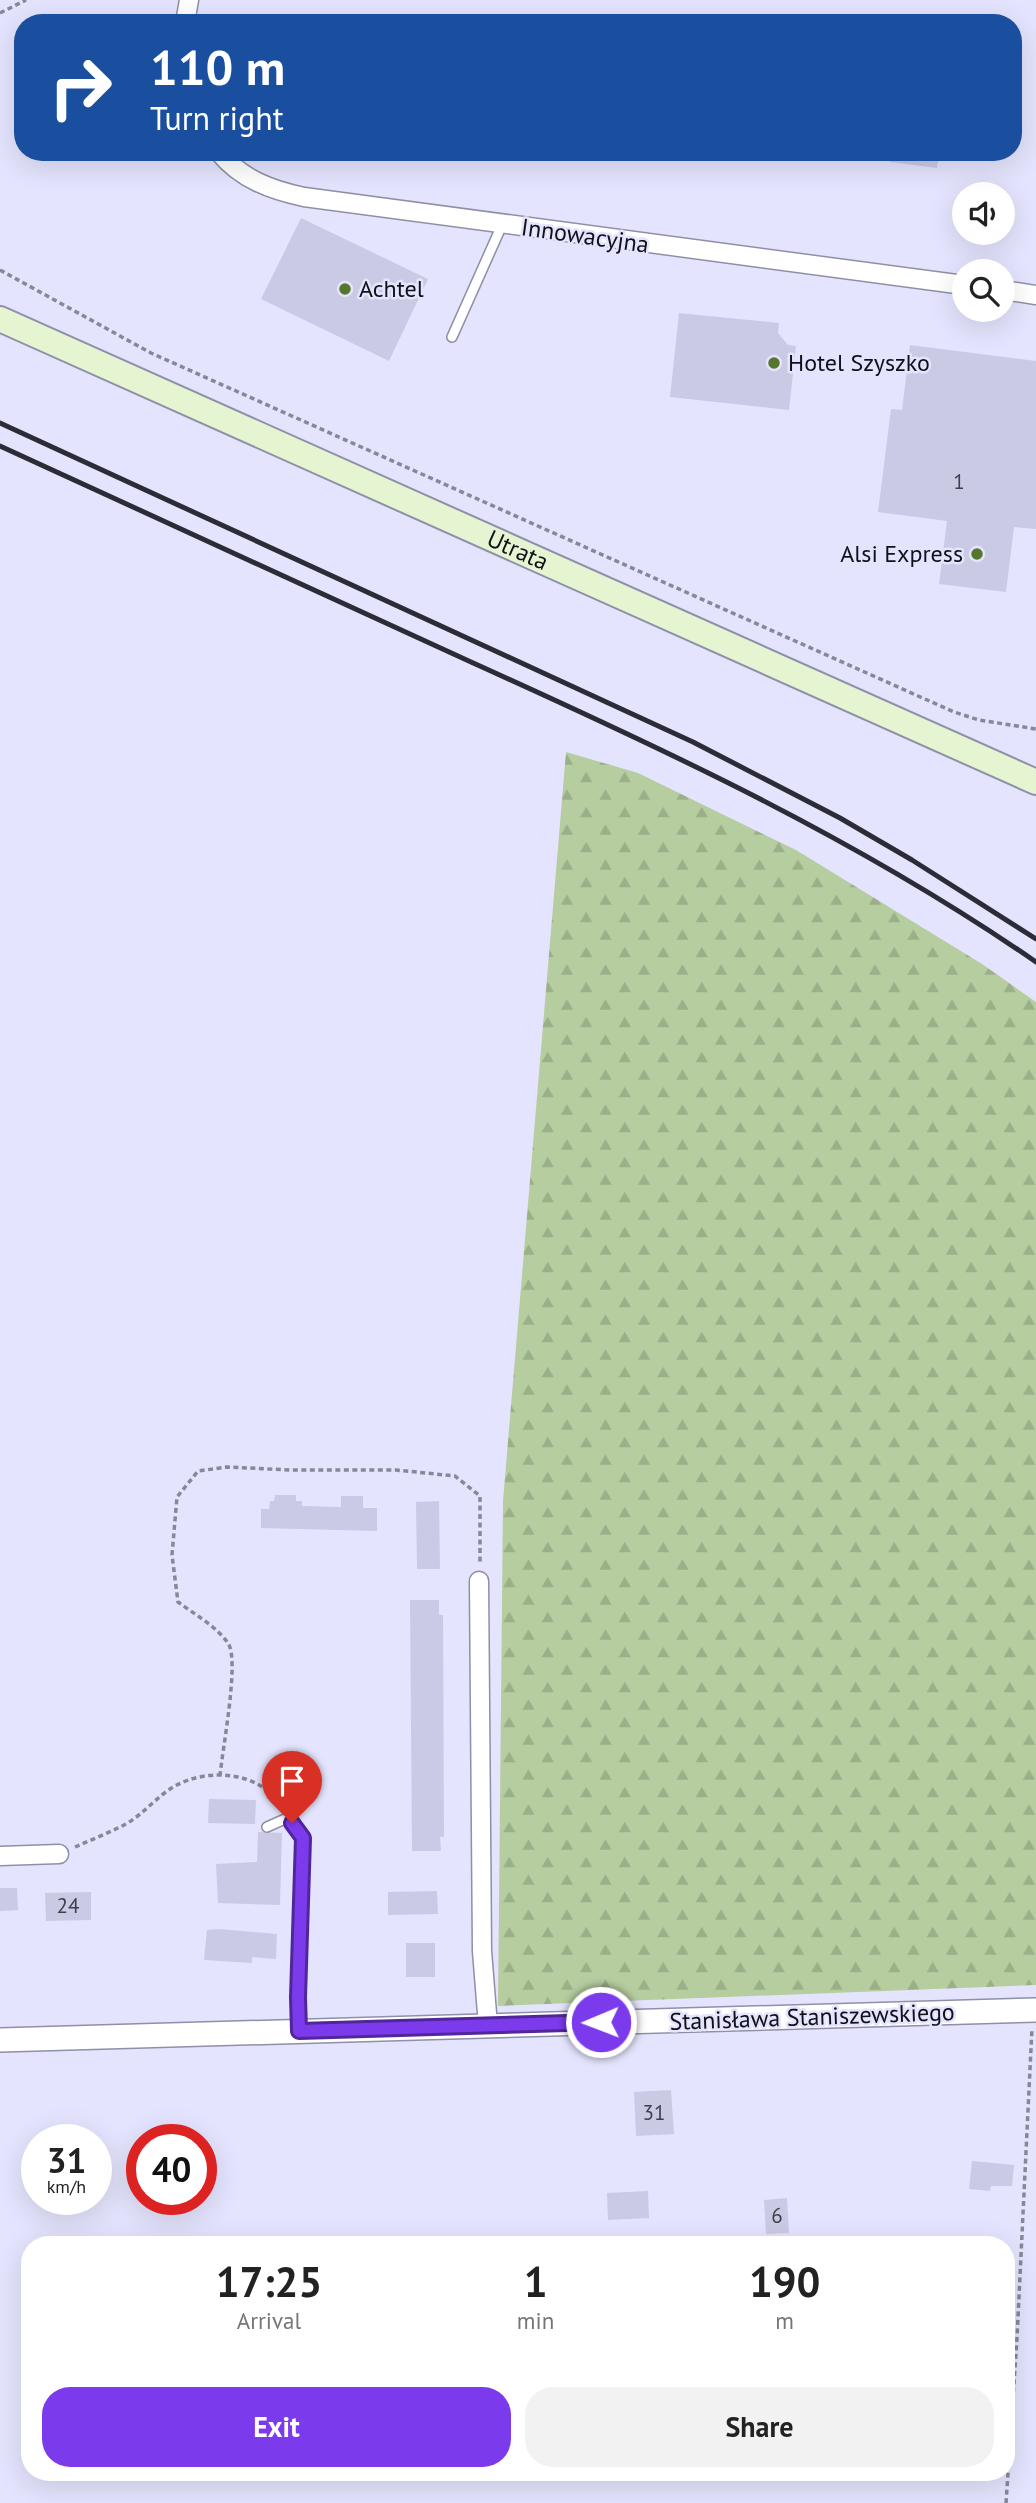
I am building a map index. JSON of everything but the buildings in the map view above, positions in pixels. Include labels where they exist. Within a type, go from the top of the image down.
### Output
[{"type":"main road","name":"Utrata","points":[[0,319],[1036,782]]},
{"type":"street","name":"Innowacyjna","points":[[226,161],[251,180],[277,192],[502,225],[952,283]]},
{"type":"street","points":[[1015,292],[1036,295]]},
{"type":"street","points":[[479,1581],[482,1951],[488,2026]]},
{"type":"street","points":[[0,1856],[59,1854]]},
{"type":"street","name":"Stanisława Staniszewskiego","points":[[0,2040],[1034,2010]]},
{"type":"lane","points":[[452,337],[502,225]]},
{"type":"lane","points":[[267,1827],[285,1819],[292,1823],[303,1838],[299,2031]]},
{"type":"path","points":[[0,13],[26,0]]},
{"type":"path","points":[[0,270],[151,353],[954,712],[979,720],[1036,729]]},
{"type":"path","points":[[220,1776],[233,1670],[230,1644],[178,1602],[172,1555],[177,1497],[198,1471],[227,1467],[396,1470],[455,1476],[480,1496],[479,1581]]},
{"type":"path","points":[[59,1854],[127,1824],[176,1785],[205,1775],[245,1778],[262,1785],[277,1798],[292,1823]]},
{"type":"path","points":[[1015,2363],[1034,2010]]},
{"type":"path","points":[[1006,2503],[1007,2481]]},
{"type":"green space","points":[[566,752],[638,773],[796,850],[982,964],[1036,1002],[1036,1985],[498,2006],[503,1501]]},
{"type":"railway","points":[[0,423],[693,742],[840,818],[1036,939]]},
{"type":"railway","points":[[0,446],[689,763],[901,876],[1036,962]]},
{"type":"place","name":"Achtel","points":[[345,289]]},
{"type":"place","name":"Hotel Szyszko","points":[[774,363]]},
{"type":"place","name":"Alsi Express","points":[[977,554]]},
{"type":"route","points":[[292,1823],[303,1838],[299,2031],[601,2022]]}]
